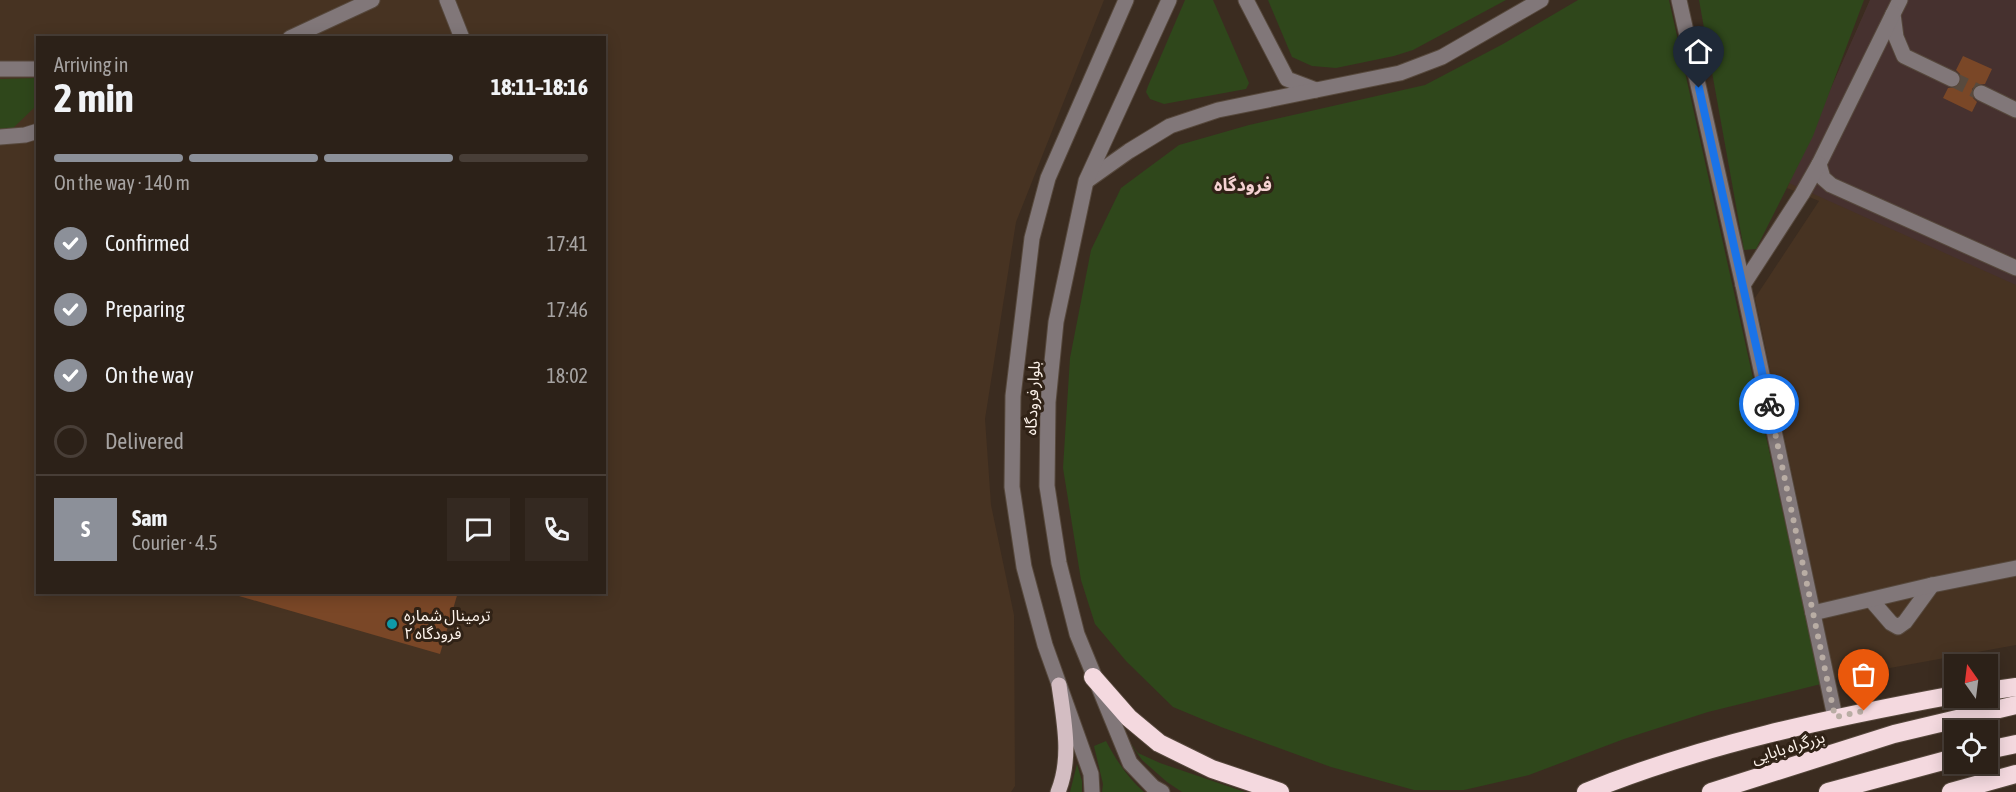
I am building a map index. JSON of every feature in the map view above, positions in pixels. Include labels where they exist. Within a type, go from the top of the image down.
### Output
[{"type":"highway","points":[[1093,677],[1129,717],[1159,743],[1212,769],[1280,792]]},
{"type":"highway","points":[[1998,690],[2016,687]]},
{"type":"highway","points":[[1586,792],[1710,748],[1835,717],[1944,696]]},
{"type":"highway","name":"بزرگراه بابایی","points":[[1711,792],[1894,734],[2016,705]]},
{"type":"highway","points":[[1998,748],[2016,744]]},
{"type":"highway","points":[[1828,792],[1944,760]]},
{"type":"highway","points":[[1951,792],[2016,774]]},
{"type":"main road","points":[[1058,792],[1062,783],[1067,745],[1059,685]]},
{"type":"street","points":[[294,36],[372,0]]},
{"type":"street","points":[[447,0],[461,36]]},
{"type":"street","name":"بلوار فرودگاه","points":[[1092,792],[1091,774],[1045,645],[1024,567],[1012,488],[1013,396],[1032,238],[1048,178],[1126,0]]},
{"type":"street","name":"بلوار فرودگاه","points":[[1162,792],[1153,787],[1130,763],[1093,677],[1077,634],[1059,563],[1047,486],[1048,402],[1056,322],[1086,181],[1169,0]]},
{"type":"street","points":[[1246,0],[1287,79],[1316,90]]},
{"type":"street","points":[[1086,181],[1170,126],[1218,110],[1400,74],[1442,57],[1541,0]]},
{"type":"street","points":[[1679,0],[1743,285],[1835,717]]},
{"type":"street","points":[[1743,285],[1819,164],[1896,7]]},
{"type":"street","points":[[1896,7],[1896,38],[1904,56],[1952,79]]},
{"type":"street","points":[[0,69],[36,69]]},
{"type":"street","points":[[1981,93],[2016,110]]},
{"type":"street","points":[[0,137],[36,132]]},
{"type":"street","points":[[1819,164],[1823,178],[1831,185],[2016,268]]},
{"type":"street","points":[[1813,613],[2016,568]]},
{"type":"street","points":[[1872,601],[1891,623],[1898,627],[1905,622],[1932,585]]},
{"type":"shaded area","points":[[0,0],[1104,0],[1016,222],[985,419],[991,505],[1014,615],[1015,786],[1011,792],[0,792]]},
{"type":"shaded area","points":[[1870,0],[2016,0],[2016,645],[1967,654],[1944,654],[1944,658],[1835,678],[1755,298],[1819,201],[1787,188]]},
{"type":"shaded area","points":[[1870,0],[2016,0],[2016,285],[1789,183]]},
{"type":"green space","points":[[1185,0],[1213,0],[1249,83],[1246,89],[1164,104],[1150,99],[1146,92],[1148,86]]},
{"type":"green space","points":[[1268,0],[1506,0],[1413,50],[1336,68],[1312,66],[1292,57]]},
{"type":"green space","points":[[1578,0],[1669,0],[1821,684],[1708,712],[1624,739],[1529,775],[1464,790],[1414,790],[1331,767],[1173,707],[1126,661],[1095,624],[1081,580],[1063,468],[1070,358],[1091,250],[1121,188],[1179,145],[1249,125],[1425,85],[1503,44]]},
{"type":"green space","points":[[1699,0],[1864,0],[1813,136],[1756,249],[1744,250]]},
{"type":"green space","points":[[36,78],[36,106],[10,131],[0,131],[0,79]]},
{"type":"green space","points":[[1128,740],[1138,753],[1160,763],[1245,792],[1182,792],[1142,760]]},
{"type":"green space","points":[[1106,741],[1123,768],[1144,792],[1102,792],[1103,784],[1094,746]]},
{"type":"green space","points":[[1077,764],[1082,781],[1082,792],[1070,792]]},
{"type":"building","points":[[1963,56],[1992,69],[1985,84],[1976,85],[1972,89],[1973,98],[1977,102],[1972,112],[1943,98],[1948,88],[1957,87],[1961,83],[1960,74],[1956,70]]},
{"type":"building","name":"ترمينال شماره ۲ فرودگاه","points":[[240,594],[457,594],[440,654],[239,596]]},
{"type":"tunnel","points":[[1952,79],[1981,93]]},
{"type":"way so far","points":[[1769,404],[1835,717],[1864,711]]},
{"type":"place","name":"ترمينال شماره ۲ فرودگاه","points":[[392,624]]},
{"type":"district","name":"فرودگاه","points":[[1243,185]]},
{"type":"route","points":[[1699,88],[1769,404]]}]
